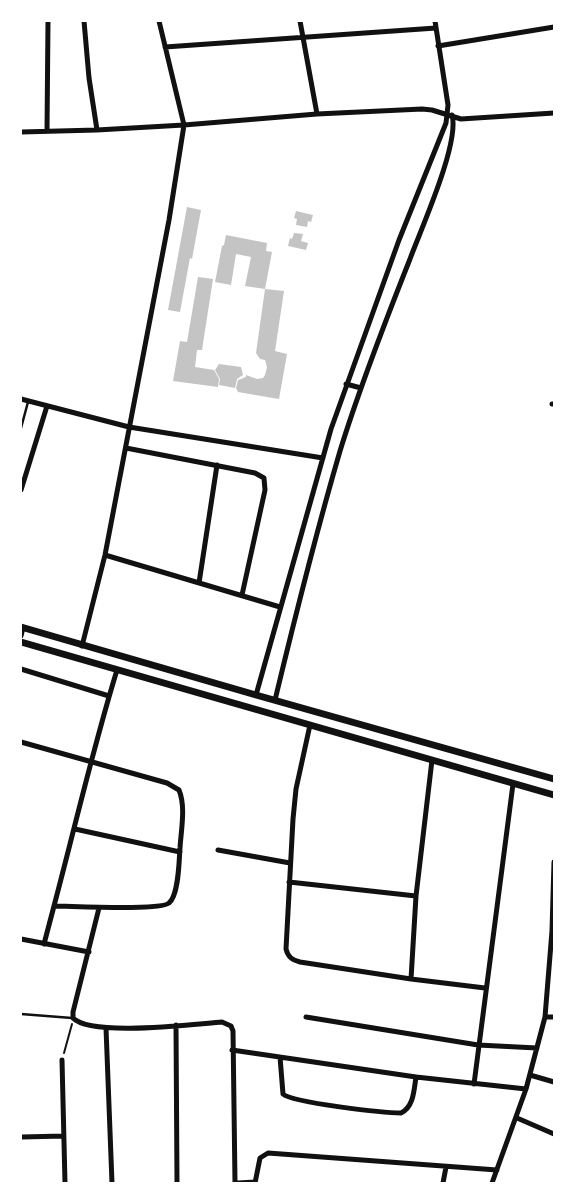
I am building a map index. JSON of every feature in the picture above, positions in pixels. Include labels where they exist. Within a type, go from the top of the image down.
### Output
[{"type":"main road","points":[[22,628],[554,779]]},
{"type":"main road","points":[[21,642],[554,795]]},
{"type":"street","points":[[47,131],[48,21]]},
{"type":"street","points":[[84,21],[89,78],[97,130]]},
{"type":"street","points":[[82,646],[105,554],[126,448],[169,220],[184,124],[159,21]]},
{"type":"street","points":[[300,21],[318,114]]},
{"type":"street","points":[[275,700],[304,580],[341,451],[361,388],[444,169],[451,144],[454,125],[450,116],[435,21]]},
{"type":"street","points":[[438,46],[554,26]]},
{"type":"street","points":[[165,48],[303,36],[436,28]]},
{"type":"street","points":[[21,132],[97,130],[318,114],[422,109],[467,119],[554,113]]},
{"type":"street","points":[[256,695],[323,458],[346,384],[400,240],[450,116]]},
{"type":"street","points":[[346,384],[361,388]]},
{"type":"street","points":[[21,398],[129,427],[323,458]]},
{"type":"street","points":[[21,490],[47,406]]},
{"type":"street","points":[[126,448],[255,473],[264,478],[266,484],[242,595]]},
{"type":"street","points":[[199,583],[217,465]]},
{"type":"street","points":[[105,554],[280,607]]},
{"type":"street","points":[[21,636],[22,628]]},
{"type":"street","points":[[21,669],[109,696]]},
{"type":"street","points":[[44,944],[117,670]]},
{"type":"street","points":[[310,725],[296,789],[286,949],[290,958],[300,962],[411,980],[485,988]]},
{"type":"street","points":[[21,742],[167,783],[179,790],[182,803],[176,888],[174,898],[168,904],[158,907],[99,908],[54,906]]},
{"type":"street","points":[[411,980],[416,896],[432,760]]},
{"type":"street","points":[[474,1084],[513,784]]},
{"type":"street","points":[[75,829],[180,852]]},
{"type":"street","points":[[218,850],[290,863]]},
{"type":"street","points":[[492,1183],[526,1089],[545,1017],[552,931],[554,862]]},
{"type":"street","points":[[289,882],[416,896]]},
{"type":"street","points":[[99,908],[73,1018],[80,1023],[106,1028],[222,1022],[228,1023],[231,1026],[233,1031],[236,1183],[255,1182],[260,1158],[268,1153],[497,1170]]},
{"type":"street","points":[[21,940],[89,952]]},
{"type":"street","points":[[306,1017],[478,1045],[537,1048]]},
{"type":"street","points":[[545,1017],[554,1017]]},
{"type":"street","points":[[176,1025],[177,1183]]},
{"type":"street","points":[[106,1028],[112,1183]]},
{"type":"street","points":[[232,1050],[416,1077],[526,1089]]},
{"type":"street","points":[[280,1057],[283,1094],[289,1098],[305,1101],[401,1113],[406,1111],[410,1105],[416,1077]]},
{"type":"street","points":[[62,1060],[65,1183]]},
{"type":"street","points":[[530,1075],[554,1082]]},
{"type":"street","points":[[516,1118],[554,1134]]},
{"type":"street","points":[[22,1137],[63,1136]]},
{"type":"street","points":[[444,1183],[446,1167]]},
{"type":"lane","points":[[21,428],[29,401]]},
{"type":"lane","points":[[21,1014],[73,1018]]},
{"type":"path","points":[[62,1060],[73,1018]]},
{"type":"building","points":[[187,207],[201,210],[180,312],[168,310]]},
{"type":"building","points":[[296,211],[313,215],[311,222],[308,221],[307,227],[296,225],[297,219],[294,218]]},
{"type":"building","points":[[294,233],[303,234],[301,241],[308,243],[306,250],[288,246],[290,238],[292,239]]},
{"type":"building","points":[[226,235],[267,243],[266,251],[272,252],[265,289],[245,286],[251,257],[236,254],[231,285],[215,282]]},
{"type":"building","points":[[198,277],[213,279],[202,350],[197,350],[195,367],[214,370],[219,379],[218,387],[173,381],[180,341],[187,342]]},
{"type":"building","points":[[265,289],[284,291],[275,351],[287,354],[279,399],[238,392],[236,388],[238,380],[246,377],[246,375],[257,379],[263,378],[265,375],[267,367],[265,360],[260,359],[256,353]]},
{"type":"building","points":[[219,364],[241,367],[243,375],[237,379],[235,388],[219,385],[220,379],[215,370]]}]
